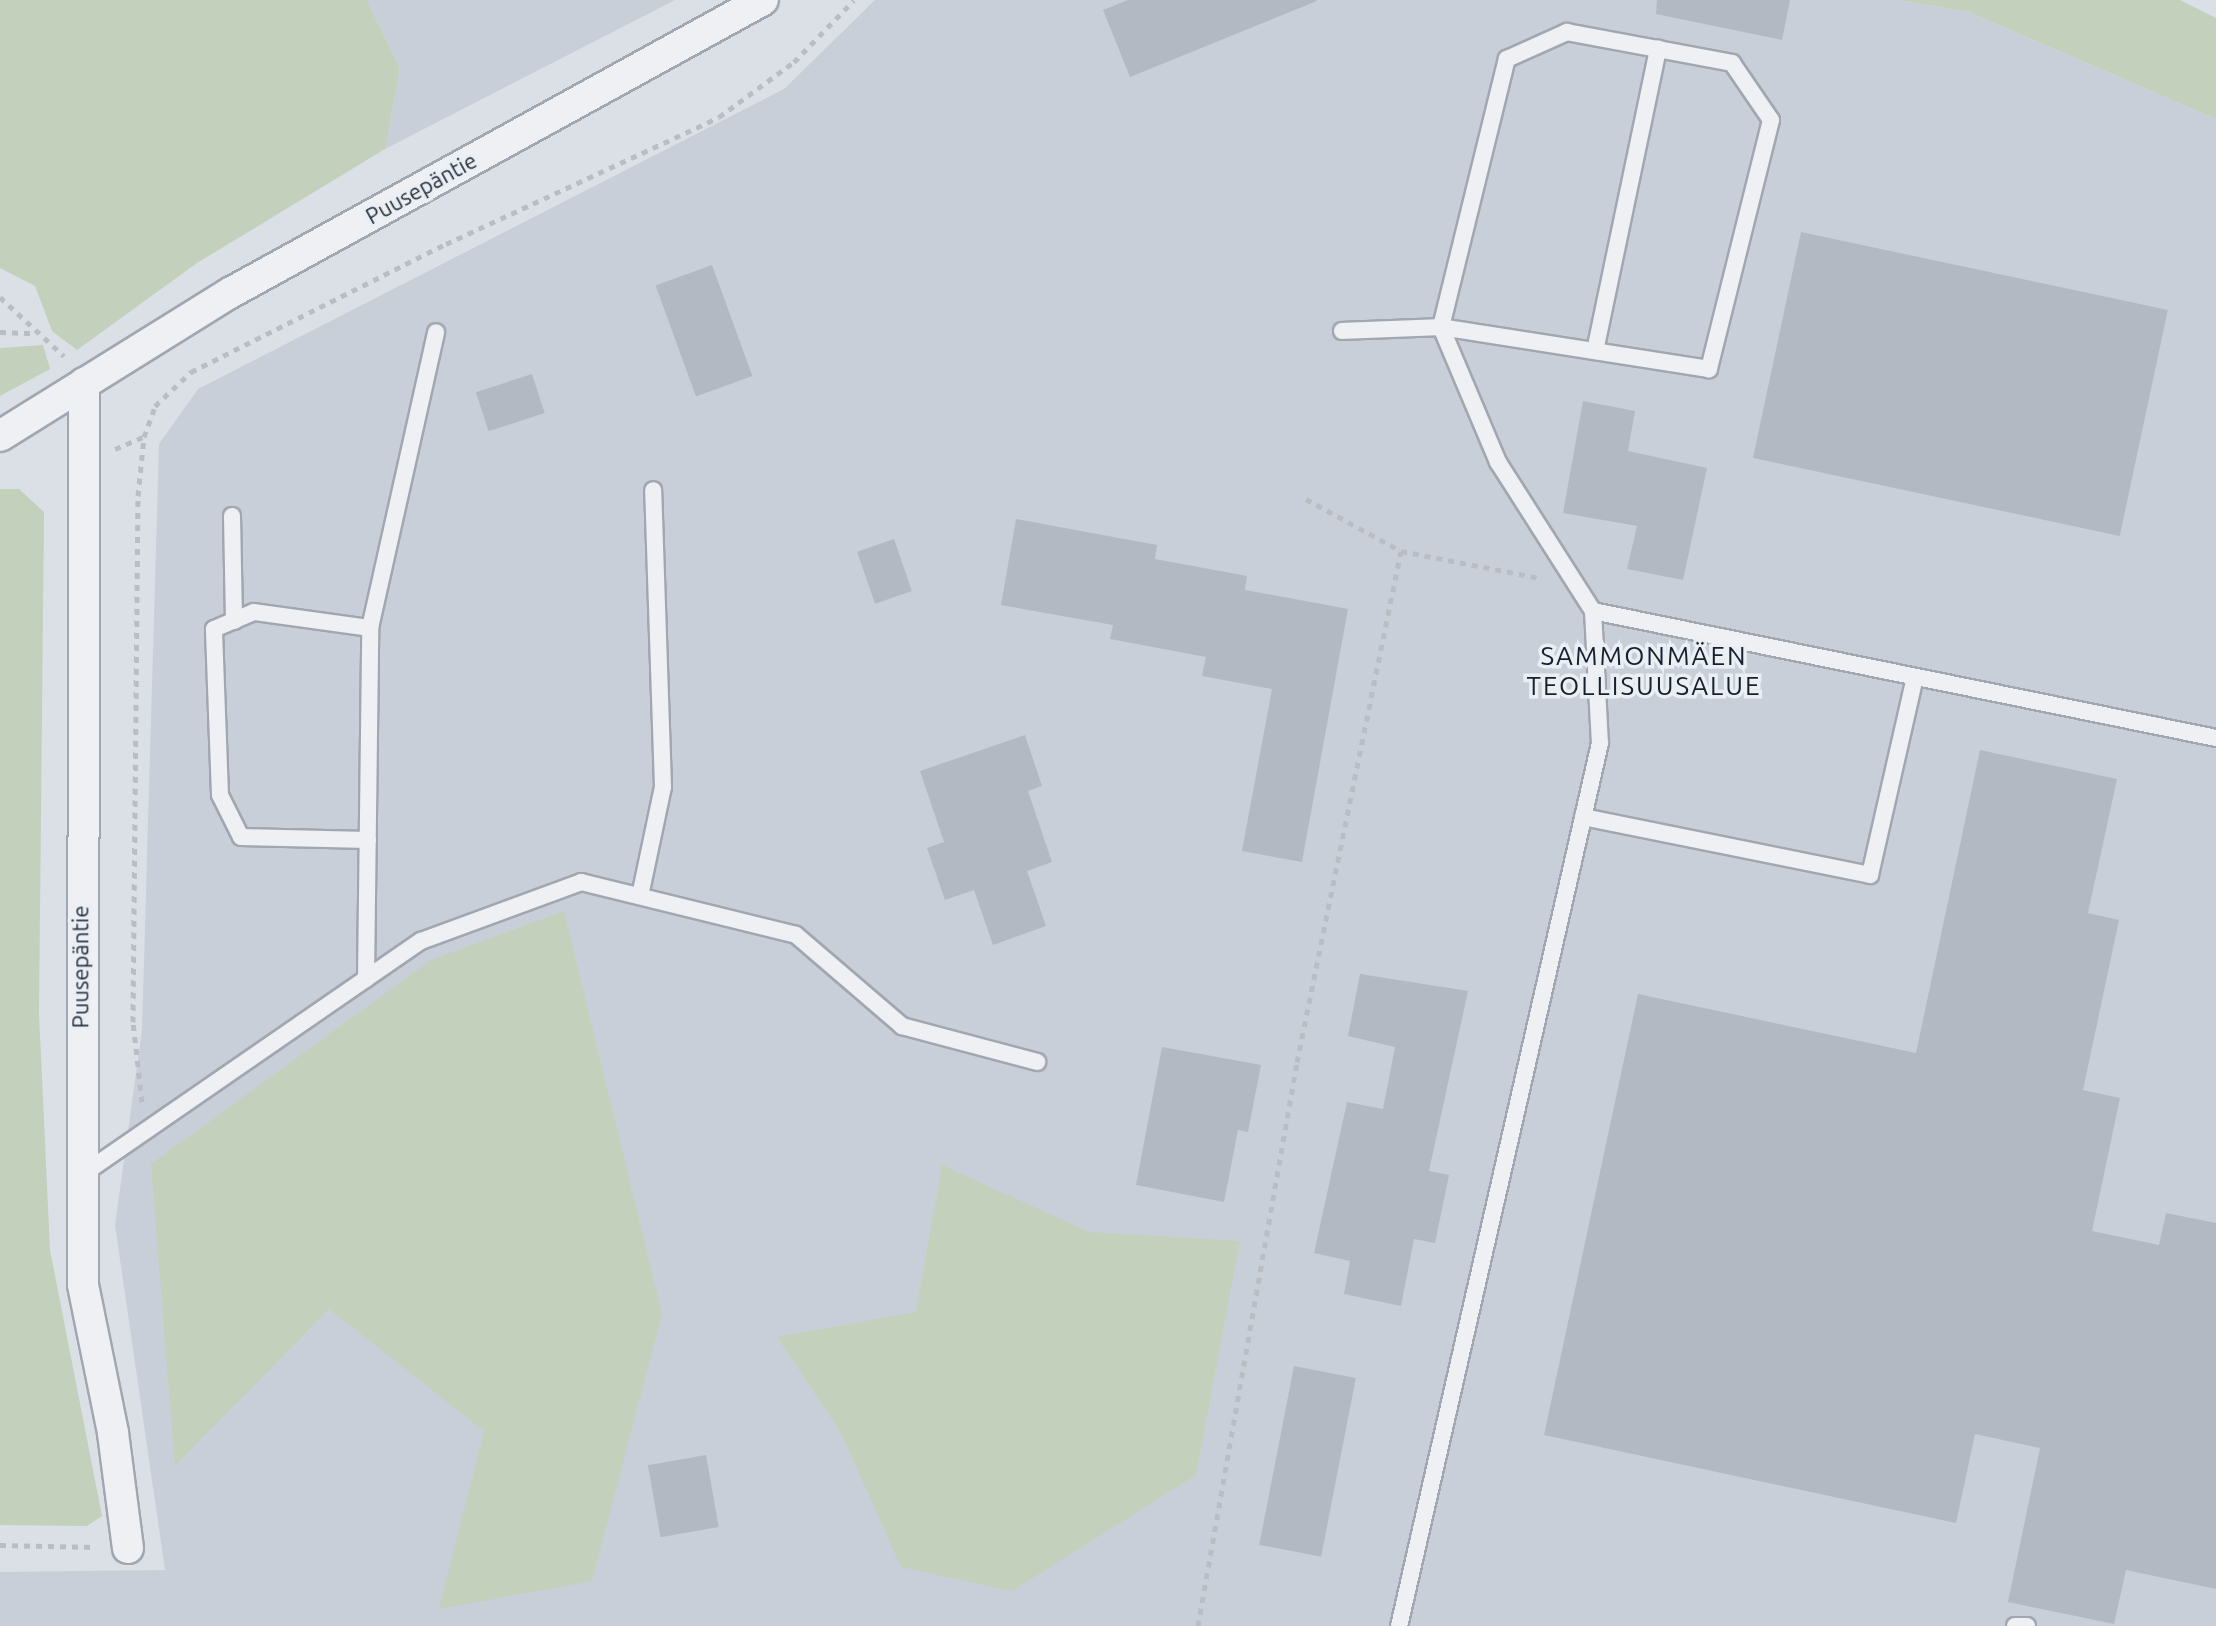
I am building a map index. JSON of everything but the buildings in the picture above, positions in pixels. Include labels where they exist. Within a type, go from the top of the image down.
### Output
[{"type":"street","name":"Puusepäntie","points":[[0,436],[230,293],[763,0]]},
{"type":"street","name":"Puusepäntie","points":[[84,383],[79,1177],[83,1285],[113,1433],[128,1548]]},
{"type":"lane","points":[[1342,331],[1441,327],[1709,369],[1771,120],[1732,63],[1567,32],[1507,59],[1441,327],[1498,462],[1593,611],[1600,743],[1402,1625]]},
{"type":"lane","points":[[1595,351],[1658,49]]},
{"type":"lane","points":[[366,979],[370,628],[436,332]]},
{"type":"lane","points":[[640,896],[663,787],[653,490]]},
{"type":"lane","points":[[232,516],[234,621]]},
{"type":"lane","points":[[1593,611],[2216,738]]},
{"type":"lane","points":[[368,840],[241,837],[220,795],[214,629],[254,612],[370,628]]},
{"type":"lane","points":[[1583,817],[1870,875],[1915,677]]},
{"type":"lane","points":[[79,1177],[421,941],[581,882],[796,935],[902,1026],[1037,1062]]},
{"type":"lane","points":[[2015,1626],[2027,1626]]},
{"type":"path","points":[[145,1131],[133,1022],[137,528],[144,437],[154,408],[191,372],[446,244],[719,117],[794,62],[854,0]]},
{"type":"path","points":[[0,297],[35,333],[57,348],[84,383]]},
{"type":"path","points":[[0,332],[35,333]]},
{"type":"path","points":[[1306,499],[1401,551],[1577,585]]},
{"type":"path","points":[[1198,1626],[1297,1062],[1401,551]]},
{"type":"path","points":[[0,1545],[128,1548]]},
{"type":"shaded area","points":[[367,0],[675,0],[385,149],[400,69]]},
{"type":"shaded area","points":[[875,0],[1898,0],[1969,12],[2216,119],[2216,1626],[0,1626],[0,1572],[165,1570],[115,1225],[142,1030],[159,444],[198,389],[784,89]]},
{"type":"green space","points":[[0,0],[367,0],[400,69],[385,149],[197,263],[77,350],[52,331],[35,286],[0,268]]},
{"type":"green space","points":[[1899,0],[2180,0],[2216,18],[2216,119],[1969,12]]},
{"type":"green space","points":[[43,345],[50,369],[0,396],[0,348]]},
{"type":"green space","points":[[0,489],[19,489],[44,512],[39,1013],[50,1250],[102,1516],[87,1526],[0,1525]]},
{"type":"green space","points":[[564,911],[662,1314],[592,1581],[439,1609],[484,1431],[329,1309],[175,1466],[151,1164],[431,960]]},
{"type":"green space","points":[[942,1165],[1089,1232],[1240,1241],[1196,1475],[1012,1591],[901,1567],[841,1433],[777,1337],[916,1312]]},
{"type":"district","name":"SAMMONMÄEN TEOLLISUUSALUE","points":[[1644,671]]}]
